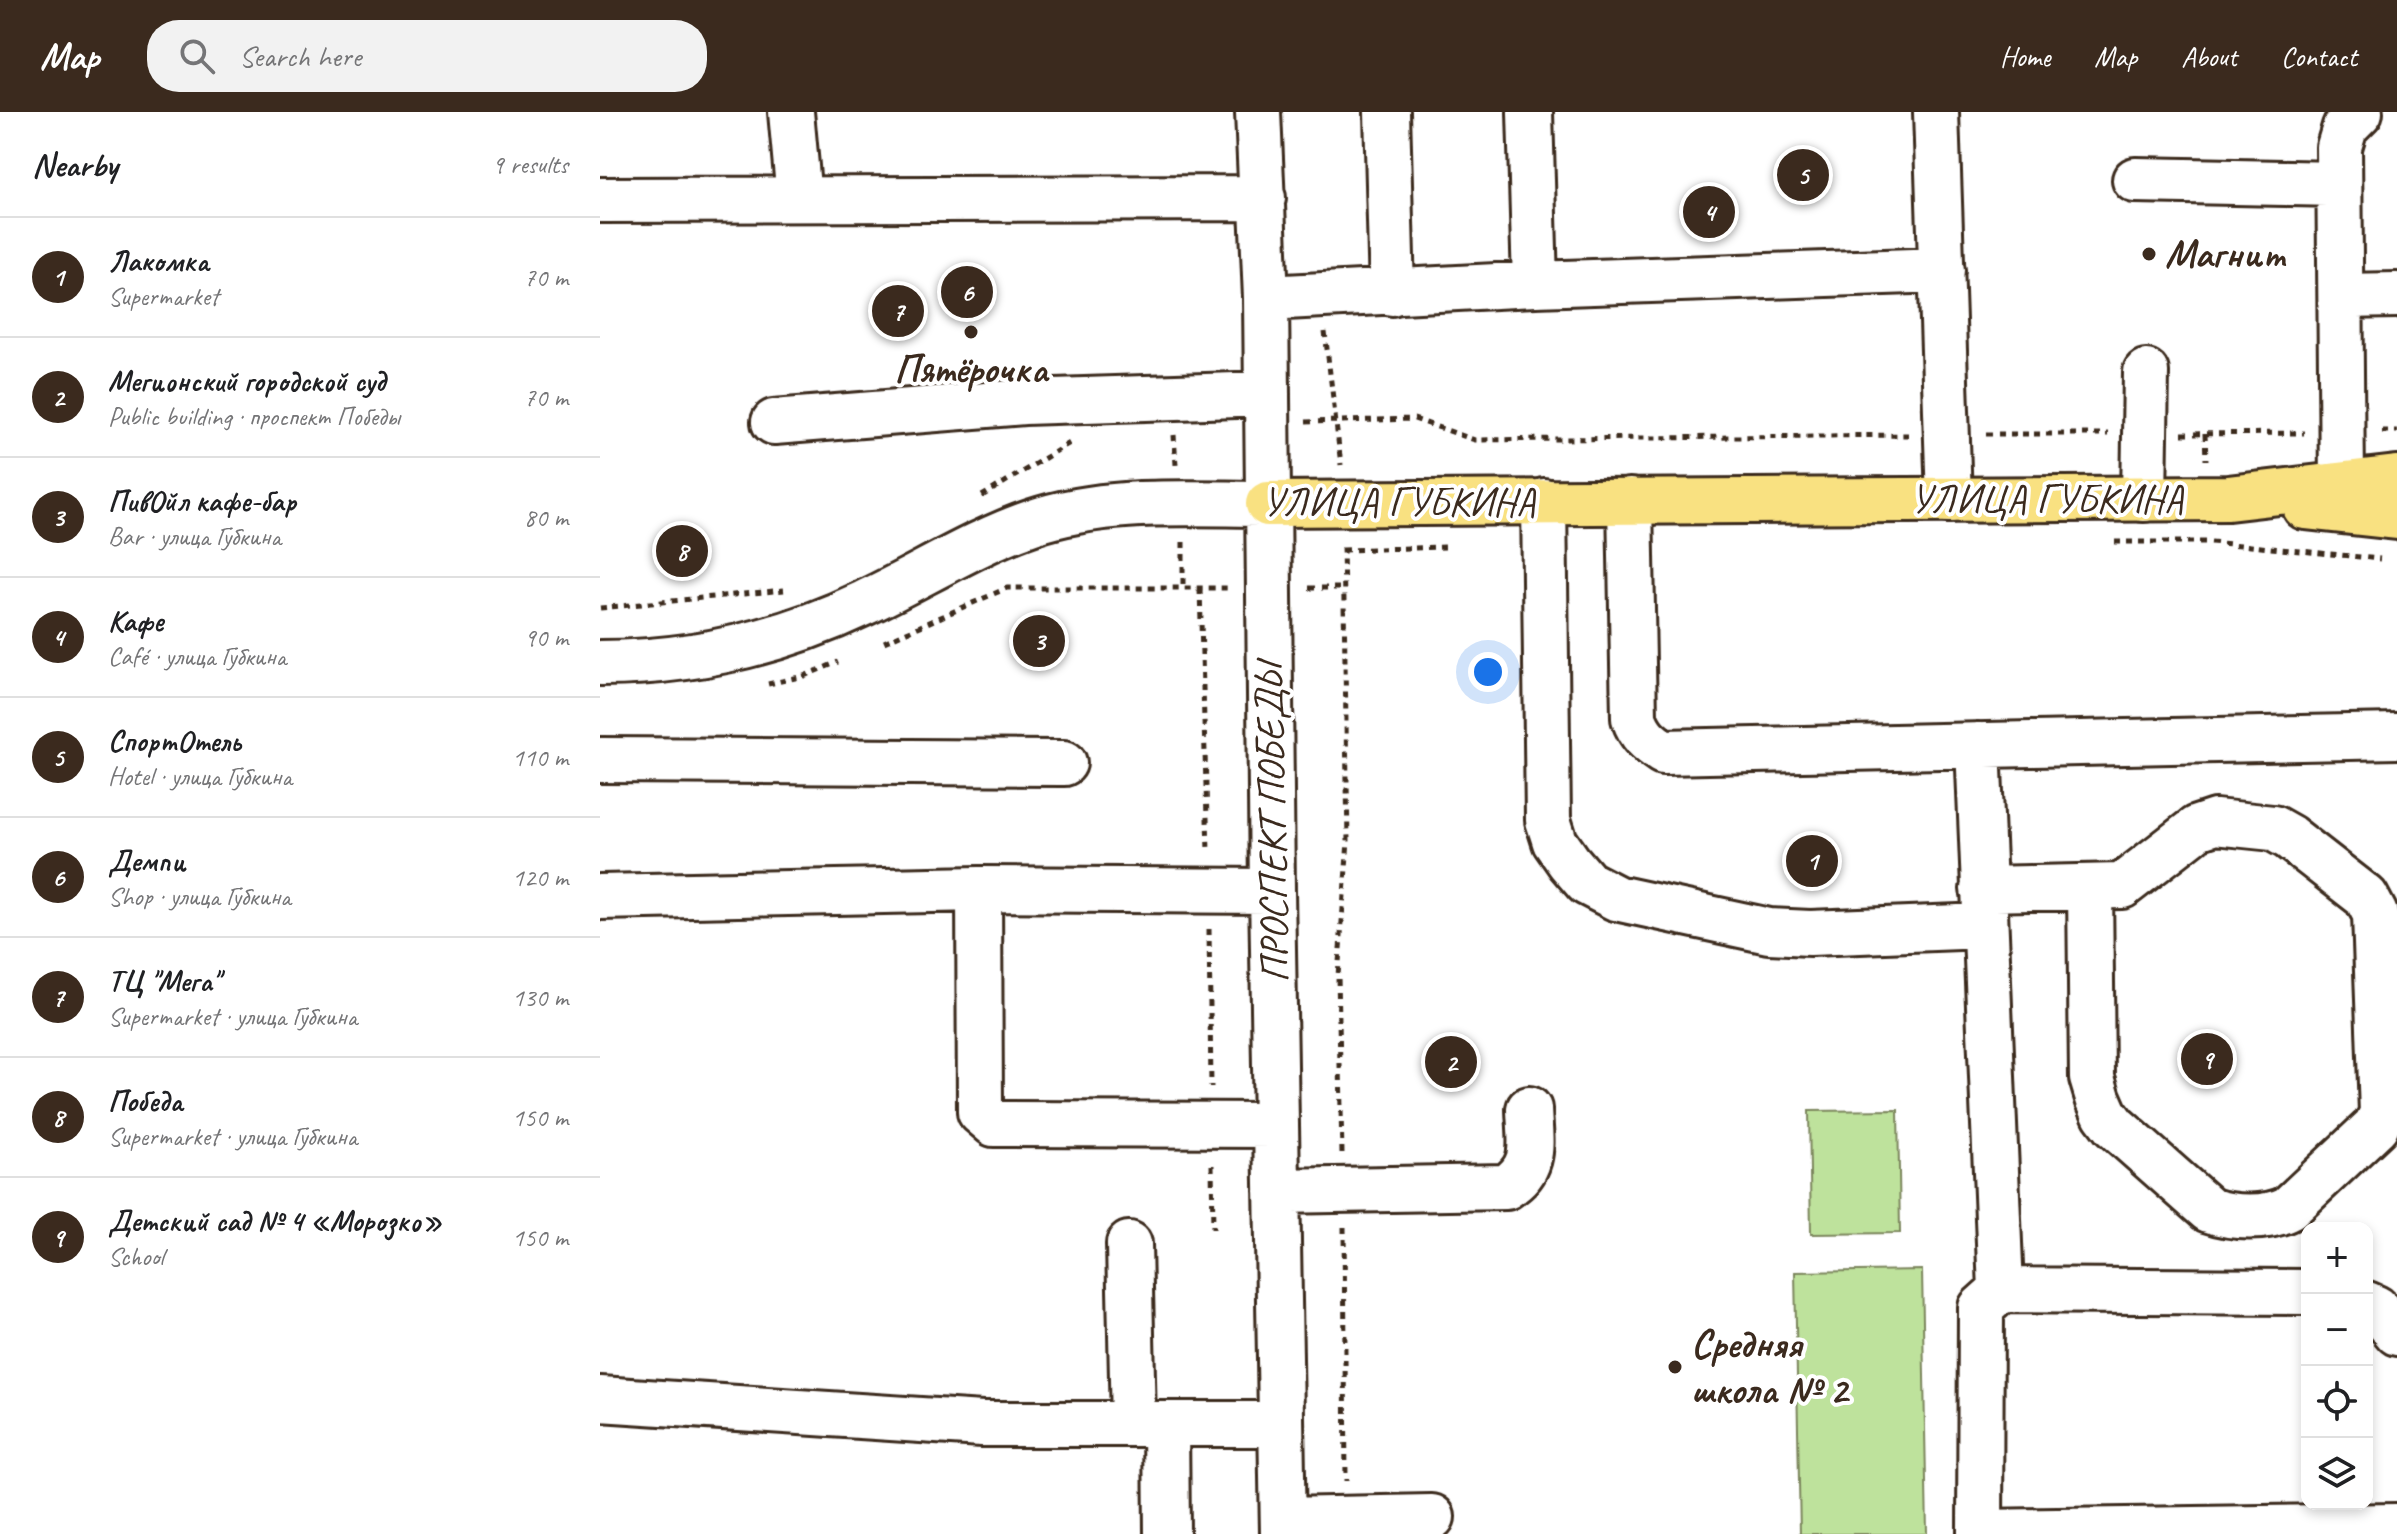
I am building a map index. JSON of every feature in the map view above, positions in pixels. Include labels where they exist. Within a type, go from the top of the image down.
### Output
[{"type":"main road","name":"УЛИЦА ГУБКИНА","points":[[1268,504],[2228,498],[2397,478]]},
{"type":"main road","name":"УЛИЦА ГУБКИНА","points":[[2228,498],[2397,517]]},
{"type":"street","points":[[791,112],[799,199]]},
{"type":"street","name":"ПРОСПЕКТ ПОБЕДЫ","points":[[1258,112],[1266,298],[1283,1527]]},
{"type":"street","points":[[1387,112],[1392,293]]},
{"type":"street","points":[[1530,112],[1535,284]]},
{"type":"street","points":[[1936,112],[1949,500]]},
{"type":"street","points":[[2312,112],[2346,148],[2342,485]]},
{"type":"street","points":[[2135,180],[2346,148]]},
{"type":"street","points":[[600,200],[1263,198]]},
{"type":"street","points":[[1266,298],[1535,284],[1942,270]]},
{"type":"street","points":[[2342,296],[2397,295]]},
{"type":"street","points":[[2144,499],[2146,372]]},
{"type":"street","points":[[774,422],[1024,402],[1267,394]]},
{"type":"street","points":[[1544,501],[1548,820],[1555,842],[1587,883],[1616,898],[1769,931],[1810,933],[1983,908],[2090,887],[2122,886],[2197,828],[2215,822],[2273,828],[2366,897],[2375,914],[2382,1113],[2376,1126],[2289,1208],[2277,1214],[2225,1215],[2209,1210],[2105,1114],[2092,1078],[2090,887]]},
{"type":"street","points":[[1630,501],[1634,718],[1640,733],[1663,752],[2397,736]]},
{"type":"street","name":"УЛИЦА ГУБКИНА","points":[[600,663],[692,658],[799,631],[865,603],[998,536],[1050,517],[1102,507],[1268,504]]},
{"type":"street","points":[[1978,745],[2001,1290]]},
{"type":"street","points":[[600,760],[1064,763]]},
{"type":"street","points":[[600,897],[979,889],[1272,891]]},
{"type":"street","points":[[979,889],[980,1112],[994,1124],[1276,1125]]},
{"type":"street","points":[[1277,1191],[1506,1187],[1519,1179],[1527,1168],[1530,1155],[1529,1109]]},
{"type":"street","points":[[1129,1244],[1149,1424],[1167,1534]]},
{"type":"street","points":[[2301,1292],[2001,1290],[1981,1308],[1980,1533],[2397,1526]]},
{"type":"street","points":[[2373,1307],[2397,1333]]},
{"type":"street","points":[[600,1399],[982,1424],[1281,1424]]},
{"type":"street","points":[[1283,1527],[1347,1519],[1432,1517]]},
{"type":"path","points":[[1321,296],[1336,421],[1414,419],[1475,440],[1948,435]]},
{"type":"path","points":[[981,497],[1074,440]]},
{"type":"path","points":[[2101,542],[2211,542],[2381,559]]},
{"type":"path","points":[[1343,550],[1451,546]]},
{"type":"path","points":[[876,645],[1007,588],[1183,589]]},
{"type":"path","points":[[1344,588],[1348,841],[1338,976],[1347,1519]]},
{"type":"path","points":[[600,608],[789,589]]},
{"type":"path","points":[[762,685],[804,676],[848,657]]},
{"type":"green space","points":[[1898,1110],[1900,1233],[1811,1234],[1809,1111]]},
{"type":"green space","points":[[1922,1270],[1927,1534],[1800,1534],[1795,1272]]},
{"type":"place","name":"СпортОтель","points":[[1803,175]]},
{"type":"place","name":"Кафе","points":[[1709,212]]},
{"type":"place","name":"Магнит","points":[[2149,254]]},
{"type":"place","name":"Демпи","points":[[967,292]]},
{"type":"place","name":"ТЦ \"Мега\"","points":[[898,311]]},
{"type":"place","name":"Пятёрочка","points":[[971,332]]},
{"type":"place","name":"Победа","points":[[682,551]]},
{"type":"place","name":"ПивОйл кафе-бар","points":[[1039,641]]},
{"type":"place","name":"Лакомка","points":[[1812,861]]},
{"type":"place","name":"Детский сад № 4 «Морозко»","points":[[2207,1059]]},
{"type":"place","name":"Мегионский городской суд","points":[[1451,1062]]},
{"type":"place","name":"Средняя школа № 2","points":[[1675,1367]]}]
